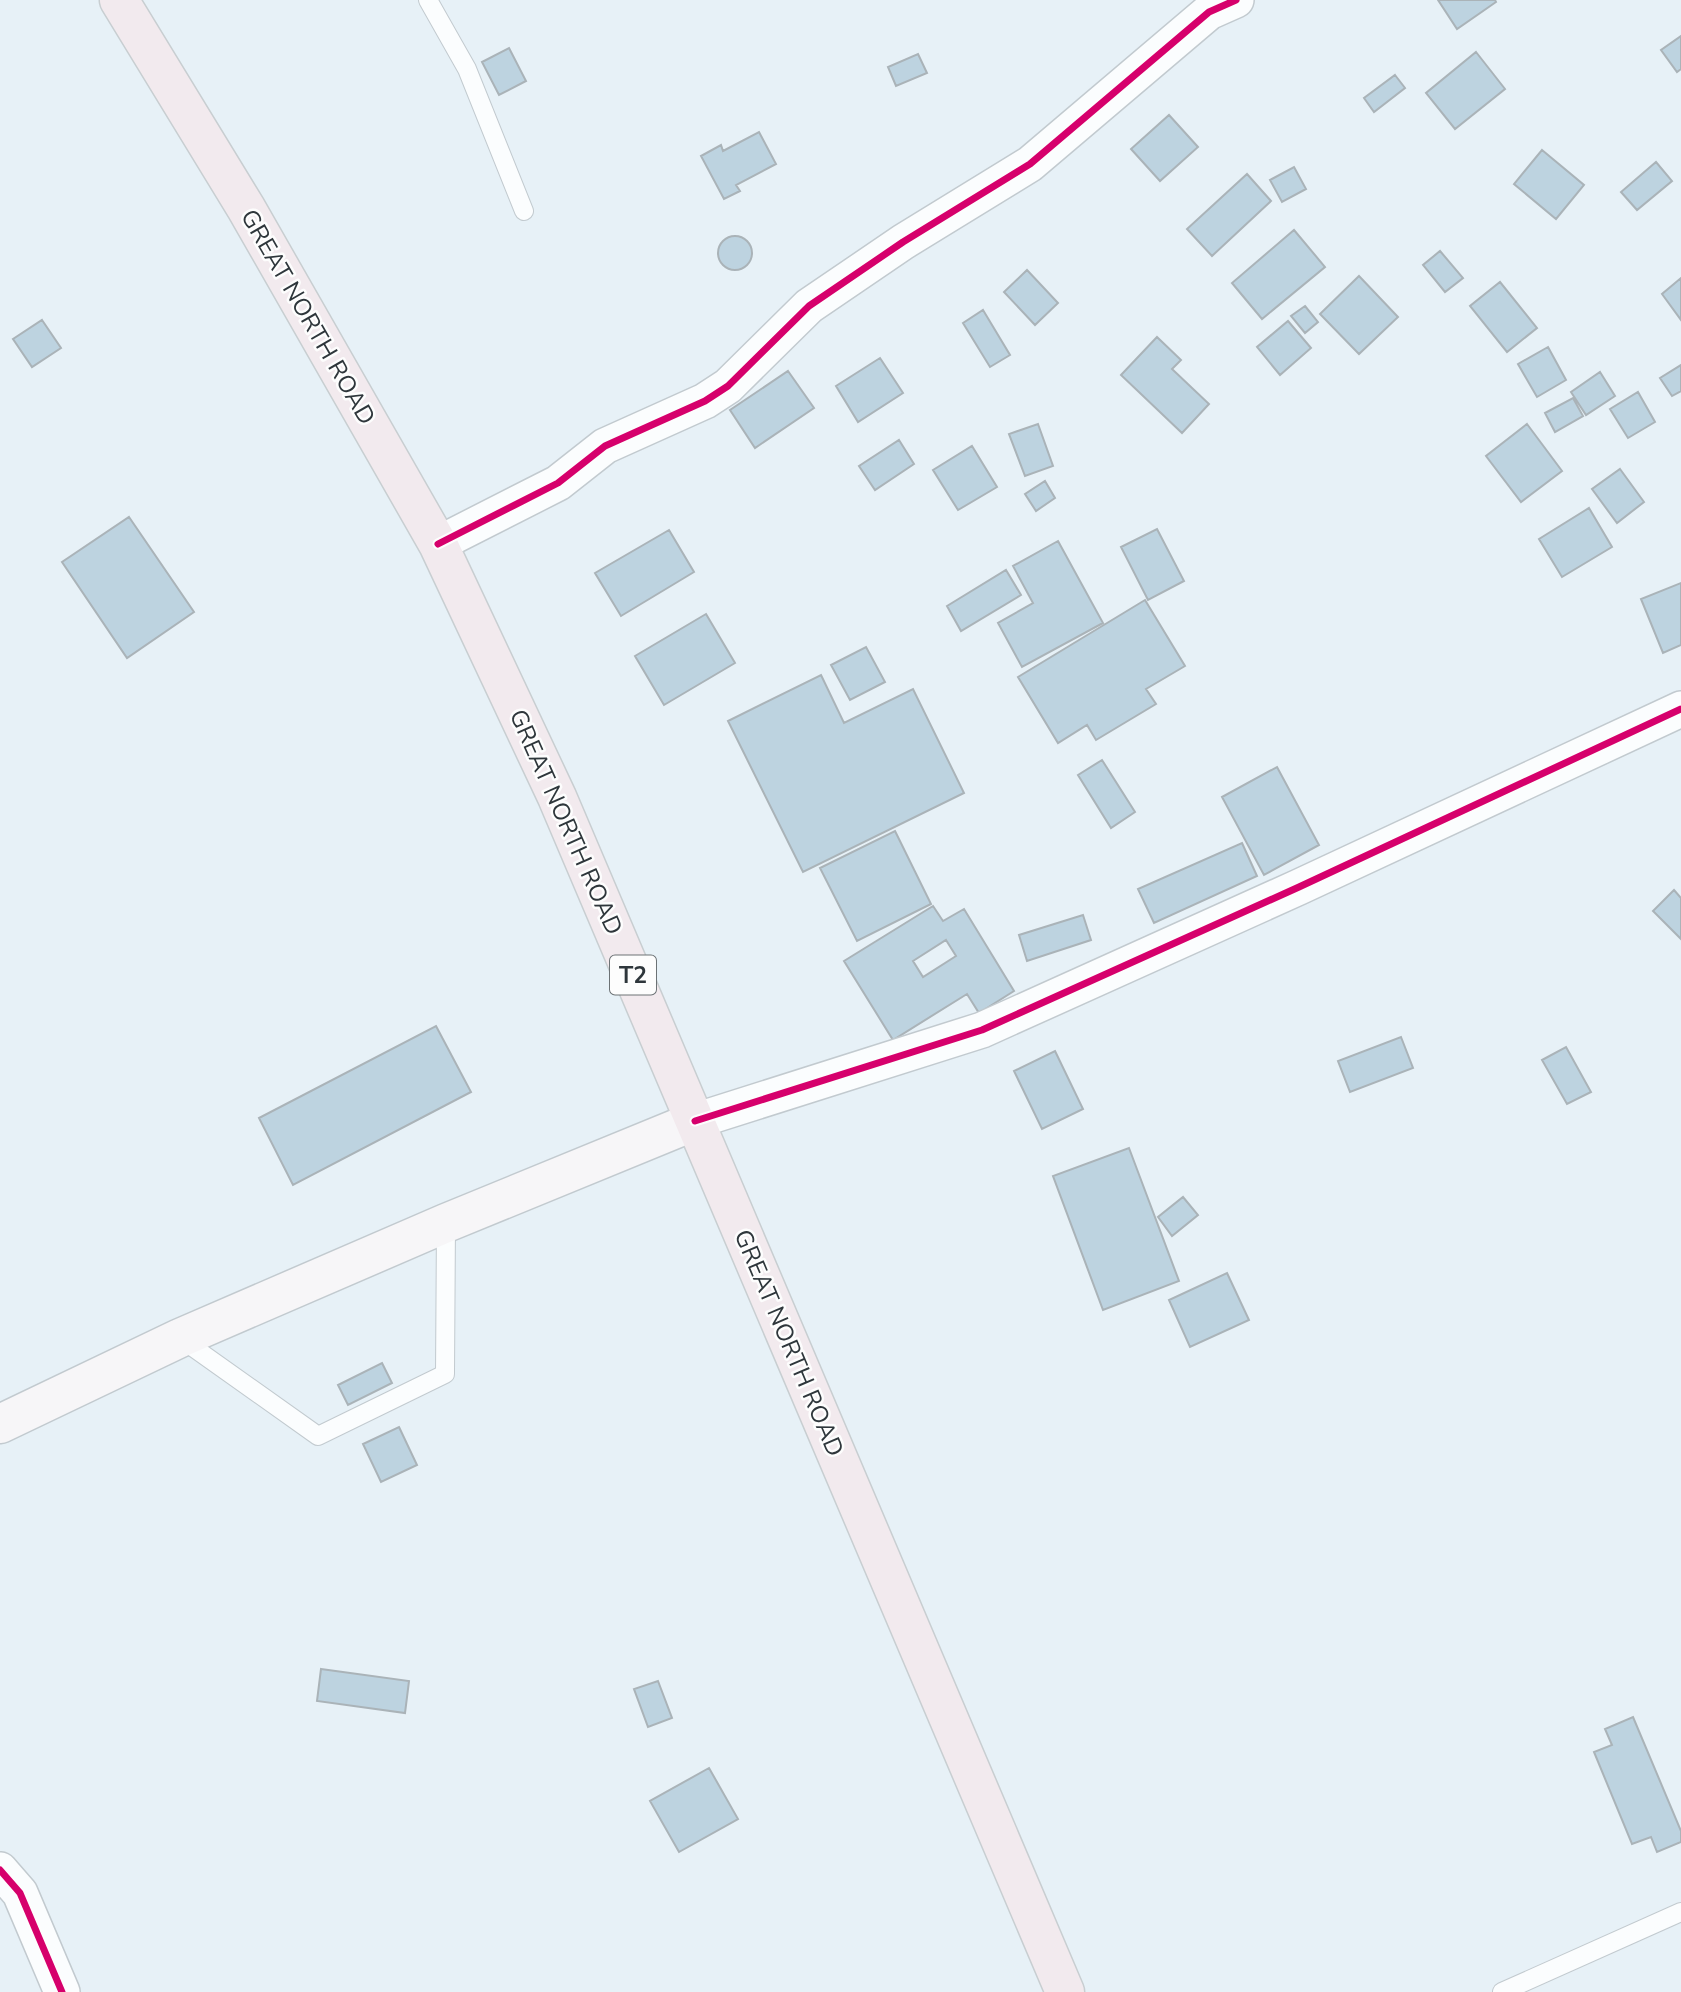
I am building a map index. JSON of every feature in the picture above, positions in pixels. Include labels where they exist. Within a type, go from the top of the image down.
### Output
[{"type":"highway","name":"GREAT NORTH ROAD","points":[[119,0],[246,208],[439,544],[557,797],[1065,1992]]},
{"type":"main road","points":[[0,1424],[180,1338],[446,1223],[695,1121]]},
{"type":"street","points":[[439,544],[558,483],[605,446],[716,394],[809,306],[903,242],[1030,164],[1209,12],[1236,0]]},
{"type":"street","points":[[695,1121],[982,1030],[1299,887],[1681,709]]},
{"type":"street","points":[[0,1870],[20,1893],[62,1992]]},
{"type":"lane","points":[[428,0],[467,69],[524,212]]},
{"type":"lane","points":[[180,1338],[318,1436],[445,1374],[446,1223]]},
{"type":"lane","points":[[1502,1992],[1681,1912]]},
{"type":"building","points":[[1438,0],[1495,0],[1496,2],[1457,29]]},
{"type":"building","points":[[1681,36],[1681,69],[1677,72],[1661,50]]},
{"type":"building","points":[[509,48],[526,81],[499,95],[482,62]]},
{"type":"building","points":[[1476,52],[1505,89],[1455,129],[1426,93]]},
{"type":"building","points":[[918,54],[927,73],[896,86],[888,67]]},
{"type":"building","points":[[1395,75],[1405,88],[1374,112],[1364,98]]},
{"type":"building","points":[[1169,115],[1198,147],[1160,181],[1131,149]]},
{"type":"building","points":[[759,132],[776,164],[736,185],[740,191],[724,199],[701,156],[721,145],[723,151]]},
{"type":"building","points":[[1542,150],[1584,185],[1556,219],[1514,184]]},
{"type":"building","points":[[1656,162],[1672,181],[1637,210],[1621,192]]},
{"type":"building","points":[[1294,167],[1306,189],[1282,202],[1270,180]]},
{"type":"building","points":[[1247,174],[1271,201],[1212,256],[1187,229]]},
{"type":"building","points":[[1294,230],[1325,267],[1262,319],[1232,283]]},
{"type":"building","points":[[735,236],[747,241],[752,253],[747,265],[735,270],[723,265],[718,253],[723,241]]},
{"type":"building","points":[[1440,251],[1463,278],[1445,292],[1423,265]]},
{"type":"building","points":[[1027,270],[1058,303],[1035,325],[1004,292]]},
{"type":"building","points":[[1359,276],[1398,317],[1359,354],[1320,314]]},
{"type":"building","points":[[1681,278],[1681,320],[1662,294]]},
{"type":"building","points":[[1500,282],[1537,328],[1507,352],[1470,306]]},
{"type":"building","points":[[1305,306],[1318,322],[1305,333],[1291,316]]},
{"type":"building","points":[[983,310],[1010,355],[990,367],[963,323]]},
{"type":"building","points":[[42,320],[61,348],[32,367],[13,339]]},
{"type":"building","points":[[1288,321],[1311,348],[1280,375],[1257,347]]},
{"type":"building","points":[[1157,337],[1181,360],[1172,369],[1209,404],[1182,433],[1121,375]]},
{"type":"building","points":[[1548,347],[1566,380],[1537,397],[1518,364]]},
{"type":"building","points":[[880,358],[903,393],[858,422],[836,386]]},
{"type":"building","points":[[1681,365],[1681,391],[1672,396],[1660,378]]},
{"type":"building","points":[[788,371],[814,408],[755,448],[730,410]]},
{"type":"building","points":[[1600,372],[1615,396],[1586,415],[1571,392]]},
{"type":"building","points":[[1638,392],[1655,422],[1628,438],[1610,409]]},
{"type":"building","points":[[1573,398],[1583,416],[1555,432],[1545,413]]},
{"type":"building","points":[[1038,424],[1053,466],[1025,476],[1009,434]]},
{"type":"building","points":[[1527,424],[1562,471],[1521,502],[1486,456]]},
{"type":"building","points":[[899,440],[914,464],[875,490],[859,466]]},
{"type":"building","points":[[972,446],[997,487],[958,510],[933,470]]},
{"type":"building","points":[[1620,469],[1644,502],[1617,523],[1592,489]]},
{"type":"building","points":[[1045,481],[1055,498],[1036,511],[1025,494]]},
{"type":"building","points":[[1589,508],[1612,547],[1562,577],[1539,539]]},
{"type":"building","points":[[129,517],[194,612],[127,658],[62,562]]},
{"type":"building","points":[[1157,529],[1184,581],[1148,600],[1121,547]]},
{"type":"building","points":[[669,530],[694,572],[621,616],[595,573]]},
{"type":"building","points":[[1058,541],[1103,623],[1022,667],[998,623],[1033,603],[1013,566]]},
{"type":"building","points":[[1006,570],[1021,595],[961,631],[947,606]]},
{"type":"building","points":[[1681,583],[1681,645],[1663,653],[1641,599]]},
{"type":"building","points":[[1145,600],[1185,666],[1146,689],[1156,704],[1096,740],[1087,725],[1058,743],[1018,677]]},
{"type":"building","points":[[706,614],[735,663],[664,705],[635,656]]},
{"type":"building","points":[[866,647],[885,682],[850,700],[831,665]]},
{"type":"building","points":[[821,675],[844,723],[913,689],[964,793],[803,872],[728,721]]},
{"type":"building","points":[[1102,760],[1135,812],[1111,828],[1078,775]]},
{"type":"building","points":[[1277,767],[1319,845],[1264,875],[1222,797]]},
{"type":"building","points":[[895,831],[931,904],[857,941],[820,868]]},
{"type":"building","points":[[1242,843],[1257,876],[1154,923],[1138,889]]},
{"type":"building","points":[[1674,890],[1681,898],[1681,939],[1653,911]]},
{"type":"building","points":[[933,906],[943,921],[964,909],[1014,991],[979,1013],[967,994],[893,1040],[844,961]],"holes":[[[946,940],[956,956],[923,977],[913,961]]]},
{"type":"building","points":[[1083,915],[1091,940],[1027,961],[1019,935]]},
{"type":"building","points":[[436,1026],[471,1092],[293,1185],[259,1118]]},
{"type":"building","points":[[1401,1037],[1413,1068],[1350,1092],[1338,1061]]},
{"type":"building","points":[[1566,1047],[1591,1092],[1567,1104],[1542,1060]]},
{"type":"building","points":[[1055,1051],[1083,1109],[1042,1129],[1014,1071]]},
{"type":"building","points":[[1129,1148],[1179,1281],[1103,1310],[1053,1176]]},
{"type":"building","points":[[1183,1197],[1198,1215],[1172,1236],[1158,1217]]},
{"type":"building","points":[[1227,1273],[1249,1320],[1190,1347],[1169,1300]]},
{"type":"building","points":[[382,1363],[392,1383],[348,1405],[338,1385]]},
{"type":"building","points":[[399,1427],[417,1465],[381,1482],[363,1444]]},
{"type":"building","points":[[321,1669],[409,1681],[405,1713],[317,1701]]},
{"type":"building","points":[[658,1681],[672,1718],[648,1727],[634,1689]]},
{"type":"building","points":[[1633,1717],[1681,1831],[1681,1842],[1657,1852],[1651,1837],[1632,1844],[1594,1752],[1612,1745],[1605,1729]]},
{"type":"building","points":[[709,1768],[738,1819],[679,1852],[650,1801]]},
{"type":"cycle path","points":[[438,544],[558,483],[605,446],[705,401],[728,386],[809,306],[903,242],[1030,164],[1209,12],[1236,0]]},
{"type":"cycle path","points":[[695,1121],[982,1030],[1299,887],[1681,709]]},
{"type":"cycle path","points":[[0,1870],[20,1893],[62,1992]]}]
